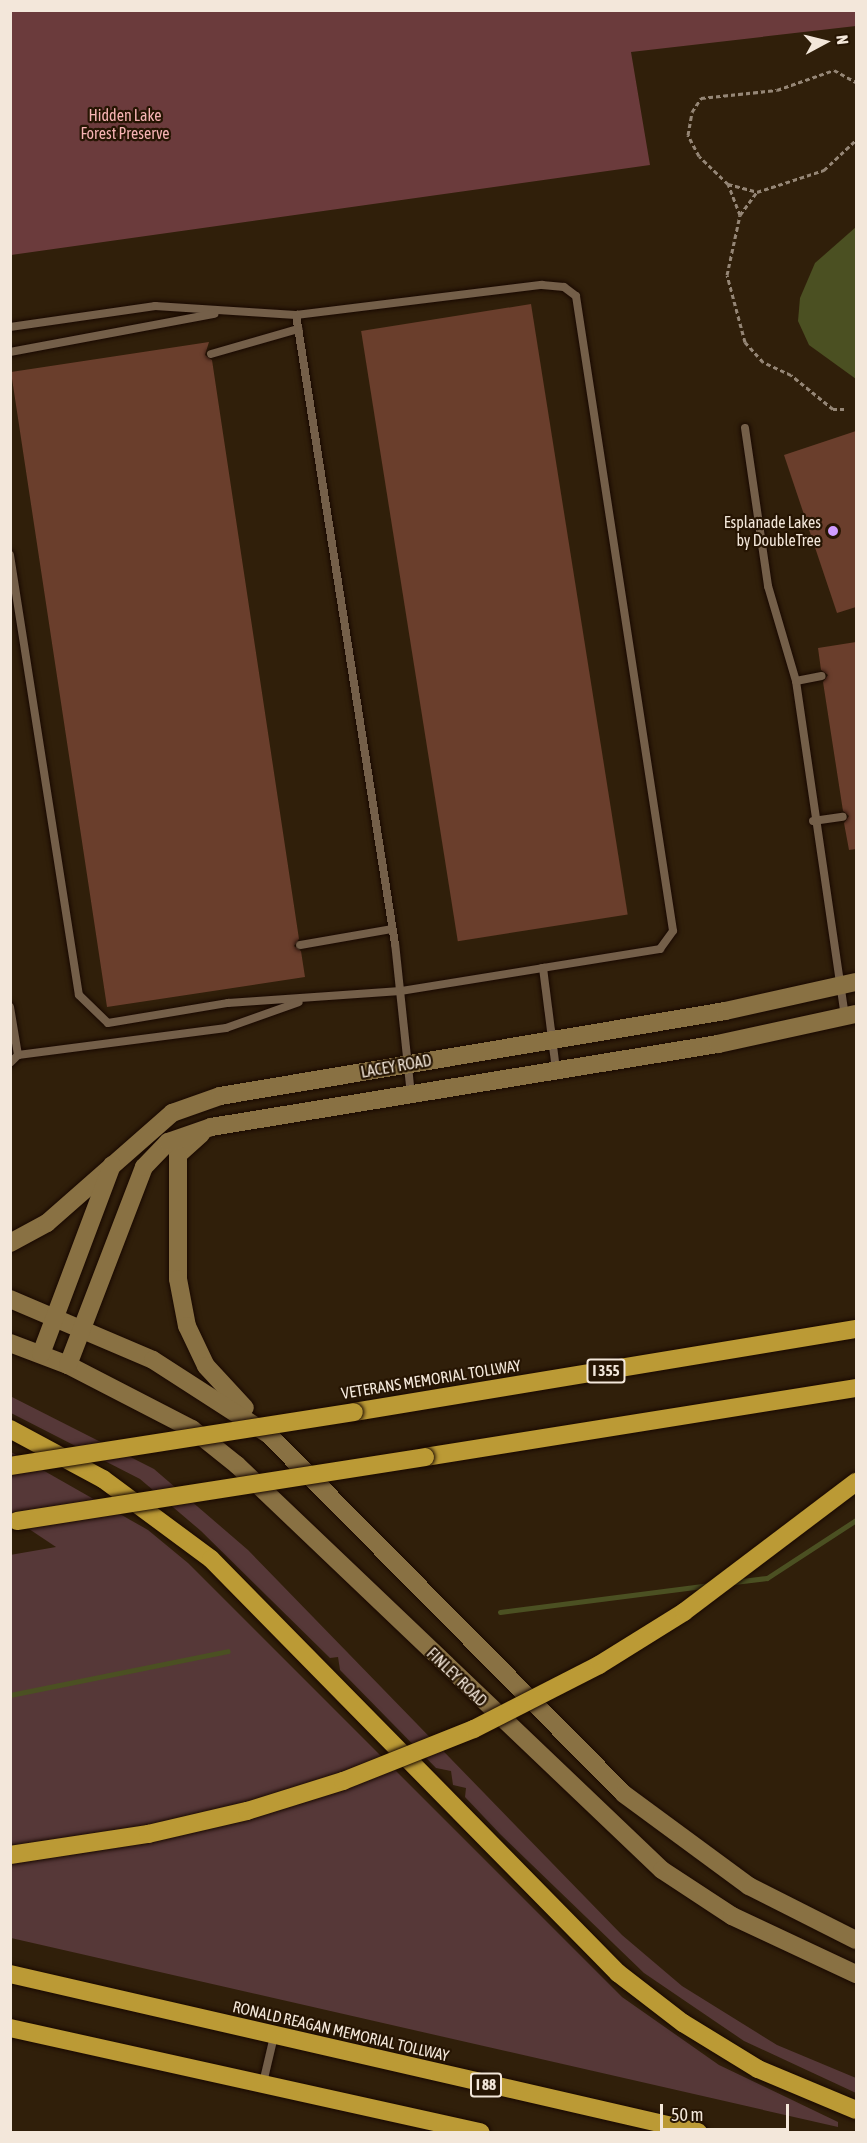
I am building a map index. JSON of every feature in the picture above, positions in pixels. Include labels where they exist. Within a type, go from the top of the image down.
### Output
[{"type":"highway","name":"VETERANS MEMORIAL TOLLWAY","points":[[10,1466],[856,1329]]},
{"type":"highway","points":[[14,1522],[856,1388]]},
{"type":"highway","points":[[10,1429],[103,1479],[211,1560],[618,1973],[683,2023],[758,2069],[856,2110]]},
{"type":"highway","points":[[10,1854],[148,1834],[247,1810],[344,1781],[474,1729],[599,1665],[684,1612],[856,1482]]},
{"type":"highway","name":"RONALD REAGAN MEMORIAL TOLLWAY","points":[[10,1974],[698,2133]]},
{"type":"highway","points":[[10,2028],[481,2133]]},
{"type":"main road","name":"LACEY ROAD","points":[[10,1243],[47,1223],[114,1160],[172,1113],[220,1096],[406,1066],[856,982]]},
{"type":"main road","name":"LACEY ROAD","points":[[82,1326],[144,1167],[168,1142],[211,1127],[556,1070],[851,1015]]},
{"type":"main road","points":[[211,1127],[178,1155],[178,1279],[185,1314],[206,1366],[268,1434],[624,1794],[748,1886],[856,1940]]},
{"type":"main road","points":[[41,1354],[114,1160]]},
{"type":"main road","points":[[10,1299],[56,1314],[82,1326],[209,1392],[268,1434]]},
{"type":"main road","points":[[68,1365],[82,1326]]},
{"type":"main road","name":"FINLEY ROAD","points":[[10,1343],[68,1365],[192,1428],[237,1465],[662,1870],[732,1916],[856,1974]]},
{"type":"lane","points":[[10,327],[155,306],[296,315],[542,285],[564,287],[576,296],[673,931],[660,949],[401,991],[228,1003],[108,1023],[78,995],[10,555]]},
{"type":"lane","points":[[10,352],[134,333],[223,312]]},
{"type":"lane","points":[[296,315],[392,928],[401,991],[406,1066],[411,1095]]},
{"type":"lane","points":[[211,354],[298,329]]},
{"type":"lane","points":[[745,428],[768,586],[796,681],[813,821],[837,986],[851,1015]]},
{"type":"lane","points":[[796,681],[822,676]]},
{"type":"lane","points":[[813,821],[843,817]]},
{"type":"lane","points":[[300,945],[392,928]]},
{"type":"lane","points":[[543,968],[556,1070]]},
{"type":"lane","points":[[10,1063],[18,1055],[226,1028],[310,998]]},
{"type":"lane","points":[[10,1007],[18,1055]]},
{"type":"lane","points":[[263,2083],[274,2036]]},
{"type":"path","points":[[740,215],[728,184],[699,156],[688,135],[692,112],[701,98],[723,91],[777,90],[834,70],[856,82]]},
{"type":"path","points":[[728,184],[757,192],[824,170],[856,140]]},
{"type":"path","points":[[757,192],[740,215],[727,275],[745,342],[763,362],[791,375],[833,409],[844,409]]},
{"type":"shaded area","points":[[856,227],[856,379],[809,345],[798,321],[800,298],[815,263]]},
{"type":"shaded area","points":[[10,1396],[154,1469],[248,1550],[622,1935],[682,1986],[777,2045],[856,2078],[856,2093],[744,2041],[644,1973],[500,1834],[465,1797],[466,1788],[453,1785],[451,1771],[436,1768],[340,1670],[338,1657],[330,1658],[201,1531],[140,1479],[11,1413]]},
{"type":"shaded area","points":[[11,1452],[148,1530],[188,1563],[622,1997],[719,2065],[838,2122],[838,2127],[11,1938],[10,1555],[56,1547],[11,1517]]},
{"type":"green space","name":"Hidden Lake Forest Preserve","points":[[856,10],[856,26],[631,52],[650,165],[11,255],[11,11]]},
{"type":"building","points":[[531,304],[628,914],[458,941],[361,331]]},
{"type":"building","points":[[209,342],[205,355],[212,360],[299,939],[294,946],[301,951],[305,977],[107,1007],[11,372]]},
{"type":"building","name":"Esplanade Lakes by DoubleTree","points":[[856,431],[856,607],[837,613],[784,455]]},
{"type":"building","points":[[856,642],[856,849],[849,850],[844,823],[849,816],[843,811],[823,682],[828,675],[821,670],[818,648]]},
{"type":"waterway","points":[[734,1582],[767,1578],[856,1520]]},
{"type":"waterway","points":[[500,1612],[710,1585]]},
{"type":"waterway","points":[[10,1695],[228,1651]]},
{"type":"place","name":"Esplanade Lakes by DoubleTree","points":[[833,531]]}]
